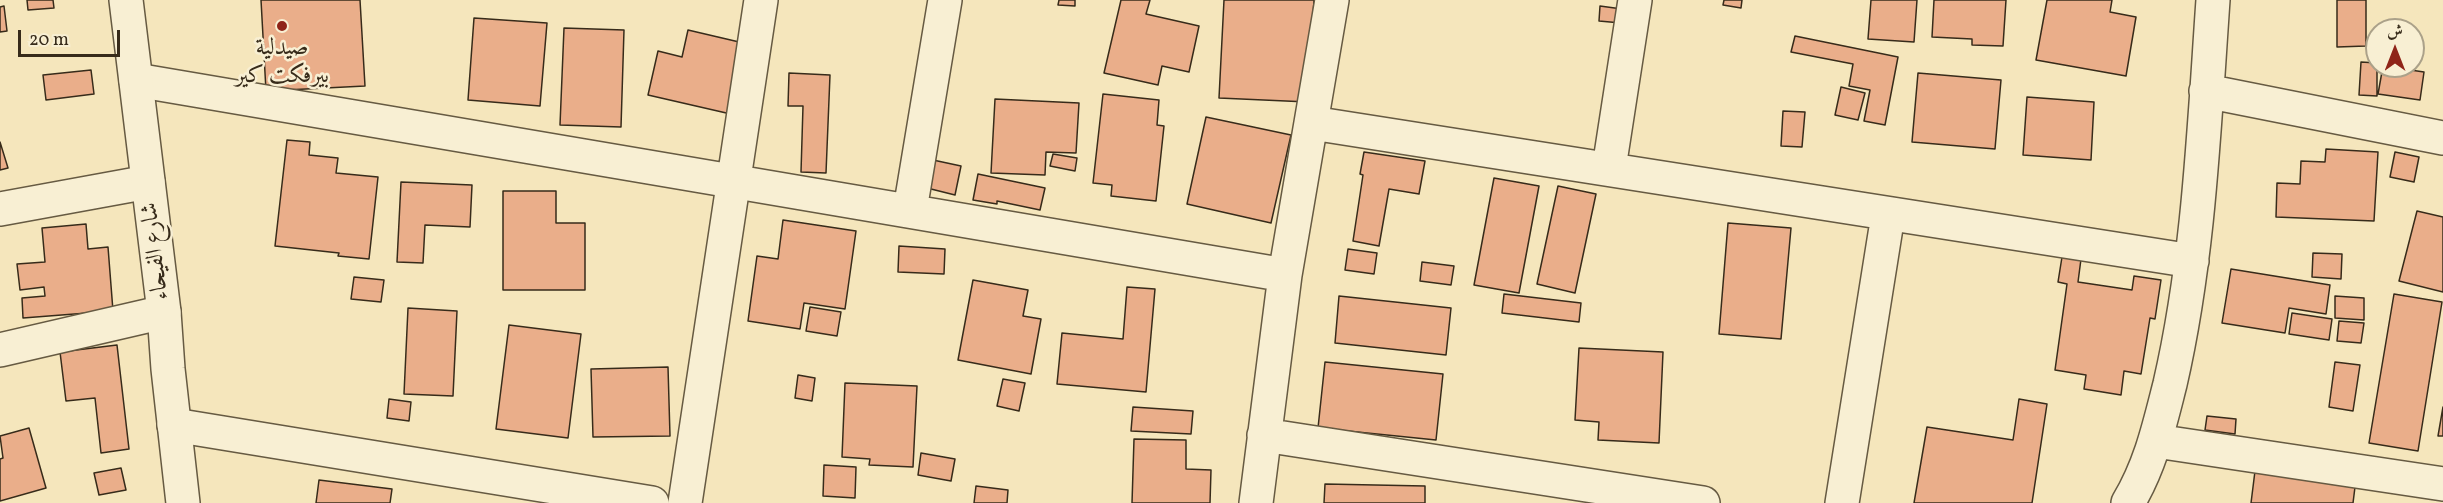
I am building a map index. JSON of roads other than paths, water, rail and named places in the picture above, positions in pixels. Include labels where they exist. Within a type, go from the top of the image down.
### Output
[{"type":"street","name":"شارع الفيحاء","points":[[126,0],[164,312],[183,503]]},
{"type":"street","points":[[685,503],[761,0]]},
{"type":"street","points":[[910,210],[945,0]]},
{"type":"street","points":[[1256,503],[1285,275],[1332,0]]},
{"type":"street","points":[[1609,168],[1635,0]]},
{"type":"street","points":[[2128,503],[2144,477],[2156,441],[2176,355],[2192,261],[2213,0]]},
{"type":"street","points":[[136,80],[1285,275]]},
{"type":"street","points":[[2206,91],[2443,138]]},
{"type":"street","points":[[1312,123],[2192,261]]},
{"type":"street","points":[[0,209],[148,182]]},
{"type":"street","points":[[1842,503],[1888,215]]},
{"type":"street","points":[[0,350],[164,312]]},
{"type":"street","points":[[174,425],[652,503]]},
{"type":"street","points":[[1264,435],[1702,503]]},
{"type":"street","points":[[2156,441],[2397,490],[2443,484]]},
{"type":"place","name":"صيدلية بيرفكت كير","points":[[282,26]]}]
